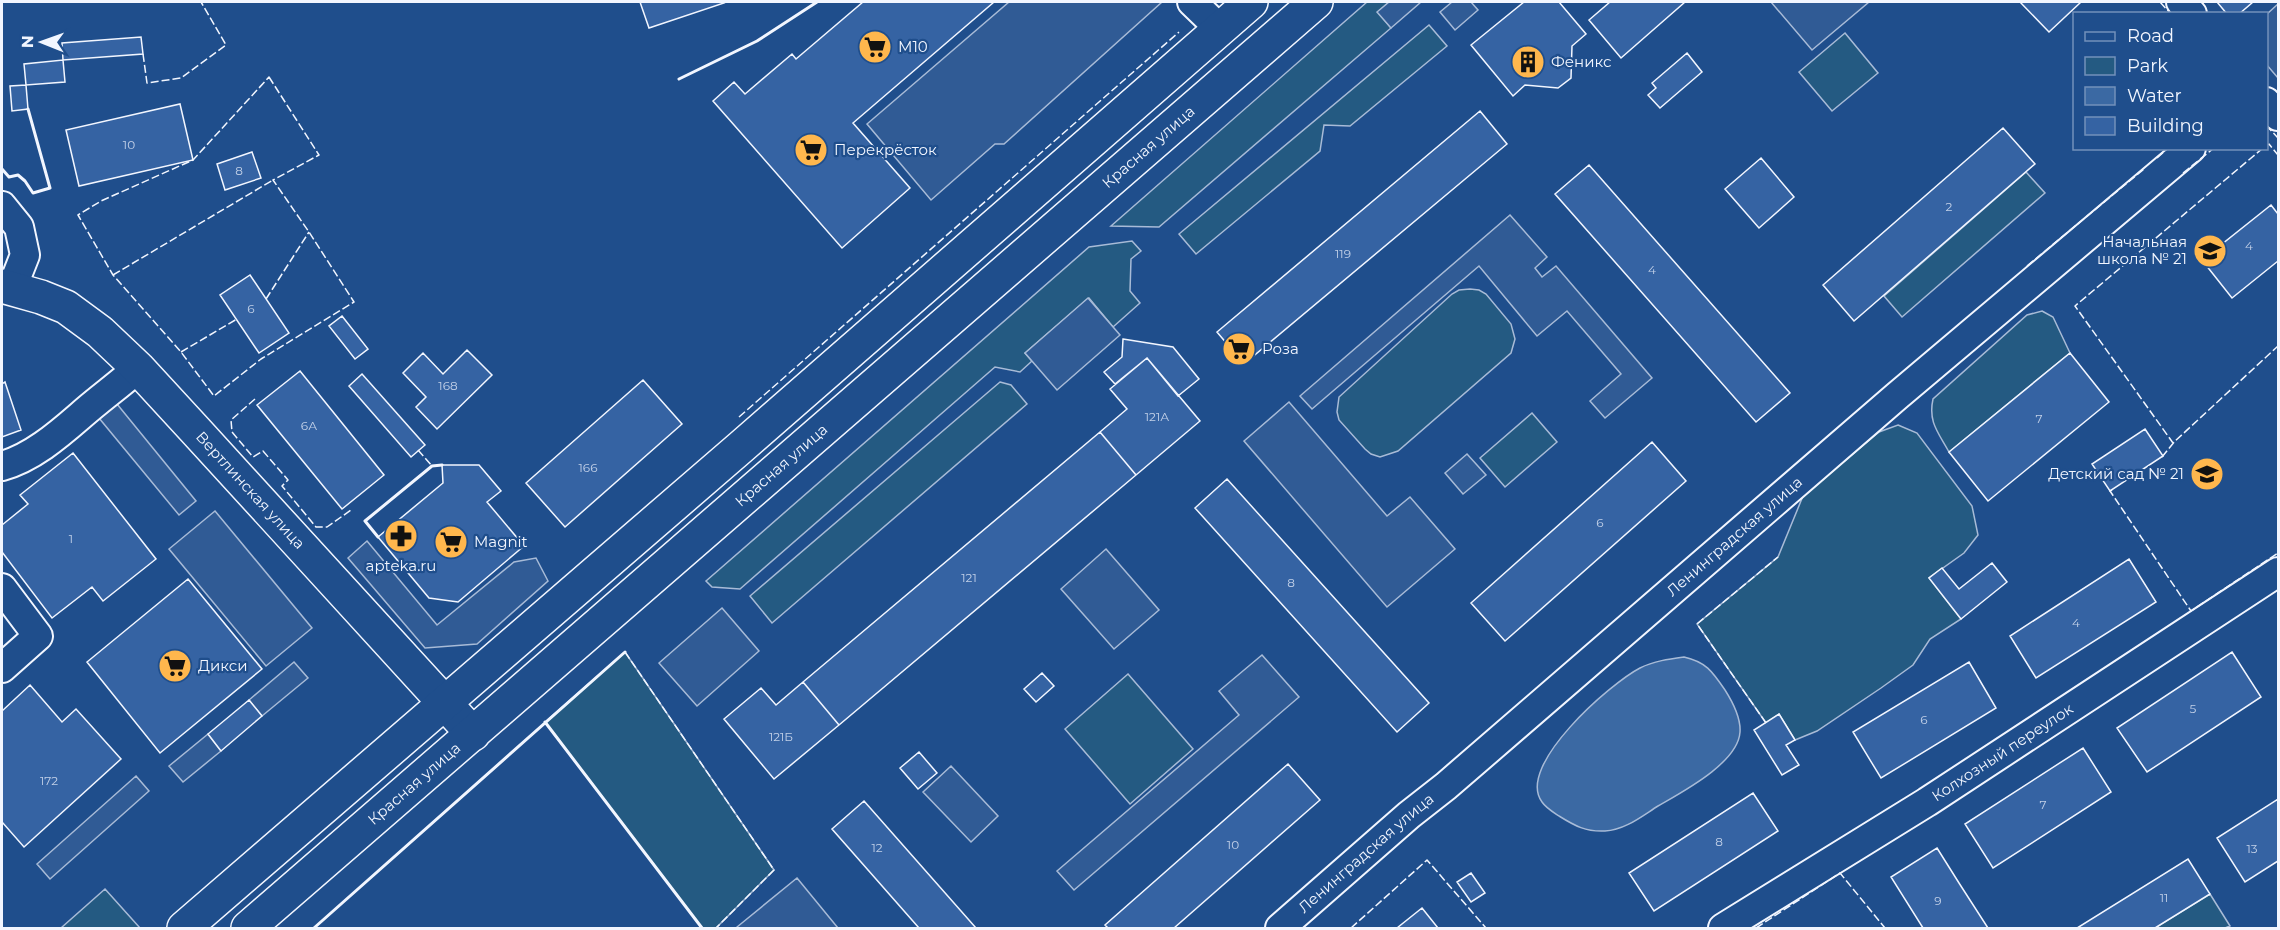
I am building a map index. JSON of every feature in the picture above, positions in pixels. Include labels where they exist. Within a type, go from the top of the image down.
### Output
[{"type":"main road","points":[[184,928],[741,447],[1251,2]]},
{"type":"main road","name":"Красная улица","points":[[248,928],[1316,2]]},
{"type":"main road","name":"Вертлинская улица","points":[[7,287],[66,307],[100,332],[138,368],[473,734]]},
{"type":"street","points":[[1192,2],[1220,29]]},
{"type":"street","points":[[2268,104],[2278,116]]},
{"type":"street","name":"Ленинградская улица","points":[[1280,928],[1897,396],[2189,150]]},
{"type":"street","points":[[2,206],[19,227],[25,255],[7,287]]},
{"type":"street","points":[[2,466],[29,455],[42,446],[138,368]]},
{"type":"street","name":"Колхозный переулок","points":[[1723,928],[1927,802],[2278,572]]},
{"type":"street","points":[[2,588],[38,636],[2,668]]},
{"type":"green space","points":[[1367,2],[1389,2],[1378,12],[1391,28],[1159,227],[1111,226]]},
{"type":"green space","points":[[1429,25],[1447,46],[1350,126],[1324,125],[1320,151],[1196,254],[1179,234]]},
{"type":"green space","points":[[1845,33],[1878,73],[1832,111],[1799,72]]},
{"type":"green space","points":[[2026,172],[2045,193],[1902,317],[1884,296]]},
{"type":"green space","points":[[1132,241],[1141,251],[1131,259],[1130,291],[1140,303],[1113,327],[1089,298],[1025,353],[1032,361],[1020,372],[995,367],[740,589],[712,587],[706,581],[1089,247]]},
{"type":"green space","points":[[1470,289],[1486,294],[1511,324],[1515,339],[1511,353],[1398,451],[1380,457],[1371,454],[1339,420],[1337,412],[1339,397],[1452,294],[1459,290]]},
{"type":"green space","points":[[2042,311],[2053,317],[2070,353],[1949,452],[1933,421],[1933,399],[2027,315]]},
{"type":"green space","points":[[1000,382],[1011,385],[1027,404],[772,623],[750,596]]},
{"type":"green space","points":[[1532,413],[1557,442],[1505,487],[1480,458]]},
{"type":"green space","points":[[1898,425],[1917,433],[1972,506],[1978,535],[1964,553],[1929,578],[1961,619],[1930,639],[1913,665],[1817,731],[1795,740],[1779,714],[1766,723],[1697,624],[1778,557],[1803,496],[1879,432]]},
{"type":"green space","points":[[625,652],[774,870],[716,928],[702,928],[545,722]]},
{"type":"green space","points":[[1128,674],[1193,749],[1130,804],[1065,729]]},
{"type":"green space","points":[[105,889],[140,928],[61,928]]},
{"type":"green space","points":[[2210,894],[2230,926],[2225,928],[2155,928]]},
{"type":"shaded area","points":[[1009,2],[1162,2],[1004,144],[995,144],[931,200],[867,124]]},
{"type":"shaded area","points":[[1389,2],[1421,2],[1391,28],[1377,12]]},
{"type":"shaded area","points":[[1452,2],[1471,2],[1478,10],[1455,30],[1440,12]]},
{"type":"shaded area","points":[[1771,2],[1869,2],[1812,50]]},
{"type":"shaded area","points":[[2278,4],[2278,78],[2268,66],[2268,13]]},
{"type":"shaded area","points":[[1510,215],[1547,257],[1535,268],[1542,277],[1556,266],[1652,378],[1605,418],[1590,401],[1621,374],[1567,311],[1537,336],[1479,266],[1312,409],[1300,396]]},
{"type":"shaded area","points":[[1088,298],[1120,335],[1057,390],[1025,353]]},
{"type":"shaded area","points":[[1289,402],[1387,516],[1410,497],[1455,549],[1387,607],[1244,441]]},
{"type":"shaded area","points":[[117,404],[196,501],[179,515],[99,418]]},
{"type":"shaded area","points":[[1467,454],[1486,475],[1463,494],[1445,473]]},
{"type":"shaded area","points":[[215,511],[312,628],[266,666],[169,549]]},
{"type":"shaded area","points":[[367,541],[437,625],[514,562],[536,558],[548,581],[477,644],[425,648],[348,558]]},
{"type":"shaded area","points":[[1106,549],[1159,610],[1114,649],[1061,589]]},
{"type":"shaded area","points":[[722,608],[759,651],[697,706],[659,663]]},
{"type":"shaded area","points":[[1262,655],[1299,697],[1074,890],[1057,871],[1239,715],[1219,691]]},
{"type":"shaded area","points":[[294,662],[308,678],[262,716],[249,700]]},
{"type":"shaded area","points":[[208,734],[221,751],[183,782],[169,766]]},
{"type":"shaded area","points":[[951,766],[998,816],[971,842],[923,792]]},
{"type":"shaded area","points":[[136,776],[149,791],[50,879],[37,864]]},
{"type":"shaded area","points":[[797,878],[838,928],[737,927]]},
{"type":"water","points":[[1684,657],[1708,668],[1733,704],[1738,715],[1740,732],[1737,744],[1730,755],[1694,785],[1633,822],[1612,830],[1598,831],[1581,828],[1546,806],[1542,802],[1537,787],[1542,768],[1553,748],[1570,727],[1609,690],[1640,668],[1656,662]]},
{"type":"building","points":[[640,2],[723,2],[724,3],[649,28]]},
{"type":"building","points":[[863,2],[994,2],[853,123],[910,188],[842,248],[713,101],[734,82],[745,94],[792,54],[796,59]]},
{"type":"building","name":"Феникс","points":[[1524,2],[1559,2],[1586,34],[1572,46],[1571,78],[1558,88],[1525,85],[1513,96],[1471,45]]},
{"type":"building","points":[[1610,2],[1685,2],[1621,58],[1589,20]]},
{"type":"building","points":[[2020,2],[2081,2],[2049,32]]},
{"type":"building","points":[[2217,2],[2253,2],[2241,12],[2225,12]]},
{"type":"building","points":[[141,37],[143,54],[63,60],[62,43]]},
{"type":"building","points":[[1687,53],[1702,72],[1660,108],[1648,95],[1656,88],[1652,83]]},
{"type":"building","points":[[63,60],[65,82],[26,85],[24,64]]},
{"type":"building","points":[[26,85],[28,109],[12,111],[10,86]]},
{"type":"building","points":[[180,104],[193,160],[79,186],[66,130]]},
{"type":"building","points":[[1480,111],[1507,144],[1244,364],[1217,332]]},
{"type":"building","points":[[2003,128],[2035,164],[1854,321],[1823,285]]},
{"type":"building","points":[[252,152],[261,178],[225,190],[217,164]]},
{"type":"building","points":[[1761,158],[1794,197],[1759,228],[1725,189]]},
{"type":"building","points":[[1589,165],[1790,393],[1756,422],[1555,194]]},
{"type":"building","points":[[2271,205],[2278,214],[2278,261],[2232,298],[2202,260]]},
{"type":"building","points":[[250,275],[289,333],[259,353],[220,295]]},
{"type":"building","points":[[342,316],[368,349],[355,359],[329,326]]},
{"type":"building","points":[[1123,339],[1173,347],[1199,379],[1178,396],[1147,358],[1115,384],[1104,372],[1122,357]]},
{"type":"building","points":[[467,350],[492,375],[437,429],[416,407],[426,397],[403,373],[423,353],[443,374]]},
{"type":"building","points":[[2070,353],[2109,402],[1988,501],[1949,452]]},
{"type":"building","points":[[1147,358],[1200,421],[1136,475],[1100,432],[1127,409],[1110,389]]},
{"type":"building","points":[[300,371],[384,475],[342,509],[257,405]]},
{"type":"building","points":[[362,374],[425,445],[411,457],[349,386]]},
{"type":"building","points":[[643,380],[682,424],[565,527],[526,483]]},
{"type":"building","points":[[5,382],[21,430],[2,437],[2,384]]},
{"type":"building","points":[[2145,429],[2163,456],[2110,491],[2092,464]]},
{"type":"building","points":[[1100,432],[1136,475],[839,725],[803,682]]},
{"type":"building","points":[[1652,442],[1686,481],[1505,641],[1471,603]]},
{"type":"building","points":[[73,453],[156,559],[103,601],[92,587],[52,618],[2,552],[2,525],[28,504],[20,495]]},
{"type":"building","points":[[442,465],[479,465],[501,491],[487,502],[524,546],[458,602],[429,598],[378,537],[443,483]]},
{"type":"building","points":[[1227,479],[1429,703],[1397,732],[1195,508]]},
{"type":"building","points":[[2129,559],[2156,602],[2036,678],[2010,636]]},
{"type":"building","points":[[1992,563],[2007,582],[1961,619],[1929,578],[1942,568],[1959,589]]},
{"type":"building","name":"Дикси","points":[[188,579],[262,669],[160,753],[87,662]]},
{"type":"building","points":[[2232,652],[2261,697],[2147,772],[2117,728]]},
{"type":"building","points":[[1969,662],[1996,708],[1881,778],[1853,732]]},
{"type":"building","points":[[1042,673],[1054,686],[1036,702],[1024,689]]},
{"type":"building","points":[[803,682],[839,725],[774,779],[724,719],[761,688],[776,705]]},
{"type":"building","points":[[30,685],[62,722],[76,709],[121,759],[24,847],[2,822],[2,711]]},
{"type":"building","points":[[249,700],[262,716],[221,751],[208,734]]},
{"type":"building","points":[[1779,714],[1795,740],[1786,745],[1799,765],[1782,775],[1754,730]]},
{"type":"building","points":[[2083,748],[2111,792],[1993,868],[1965,824]]},
{"type":"building","points":[[919,752],[937,773],[918,789],[900,768]]},
{"type":"building","points":[[1288,764],[1320,800],[1174,928],[1108,928],[1105,925]]},
{"type":"building","points":[[1753,793],[1778,831],[1654,911],[1629,873]]},
{"type":"building","points":[[2278,799],[2278,861],[2245,882],[2217,838]]},
{"type":"building","points":[[864,801],[976,928],[919,928],[832,829]]},
{"type":"building","points":[[1937,848],[1988,928],[1923,928],[1891,877]]},
{"type":"building","points":[[2188,859],[2210,894],[2155,928],[2077,928]]},
{"type":"building","points":[[1471,873],[1485,893],[1471,902],[1457,882]]},
{"type":"building","points":[[1422,908],[1438,928],[1397,928]]},
{"type":"fence","points":[[143,54],[147,83],[181,78],[226,45],[201,2]]},
{"type":"fence","points":[[2160,2],[2169,12]]},
{"type":"fence","points":[[739,417],[1179,32]]},
{"type":"fence","points":[[269,77],[319,155],[273,180],[354,302],[261,359],[214,396],[181,352],[113,275],[78,215],[101,201],[193,160],[269,77]]},
{"type":"fence","points":[[2268,127],[2278,138]]},
{"type":"fence","points":[[2268,145],[2278,155]]},
{"type":"fence","points":[[2157,158],[2166,150]]},
{"type":"fence","points":[[2183,173],[2212,150]]},
{"type":"fence","points":[[2261,150],[2075,306],[2173,443],[2278,346]]},
{"type":"fence","points":[[2027,266],[2144,169]]},
{"type":"fence","points":[[113,275],[273,180]]},
{"type":"fence","points":[[266,299],[309,232]]},
{"type":"fence","points":[[181,352],[237,319]]},
{"type":"fence","points":[[255,399],[231,420],[232,432],[253,457],[263,451],[288,480],[282,486],[316,527],[327,527],[351,510]]},
{"type":"fence","points":[[2162,457],[2175,441]]},
{"type":"fence","points":[[418,450],[432,466]]},
{"type":"fence","points":[[2112,490],[2110,491],[2191,611],[2278,553]]},
{"type":"fence","points":[[1766,723],[1697,624],[1778,557]]},
{"type":"fence","points":[[625,652],[774,870],[716,928]]},
{"type":"fence","points":[[1351,928],[1427,860],[1486,928]]},
{"type":"fence","points":[[1756,928],[1840,873],[1885,928]]},
{"type":"wall","points":[[679,79],[757,41],[817,2]]},
{"type":"wall","points":[[2,169],[9,177],[18,175],[33,193],[50,188],[28,109]]},
{"type":"wall","points":[[378,537],[365,521],[432,466],[442,465]]},
{"type":"wall","points":[[314,928],[625,652]]},
{"type":"wall","points":[[545,722],[702,928]]},
{"type":"place","name":"М10","points":[[875,47]]},
{"type":"place","name":"Феникс","points":[[1528,62]]},
{"type":"place","name":"Перекрёсток","points":[[811,150]]},
{"type":"place","name":"Начальная школа № 21","points":[[2210,251]]},
{"type":"place","name":"Роза","points":[[1239,349]]},
{"type":"place","name":"Детский сад № 21","points":[[2207,474]]},
{"type":"place","name":"apteka.ru","points":[[401,536]]},
{"type":"place","name":"Magnit","points":[[451,542]]},
{"type":"place","name":"Дикси","points":[[175,666]]}]
